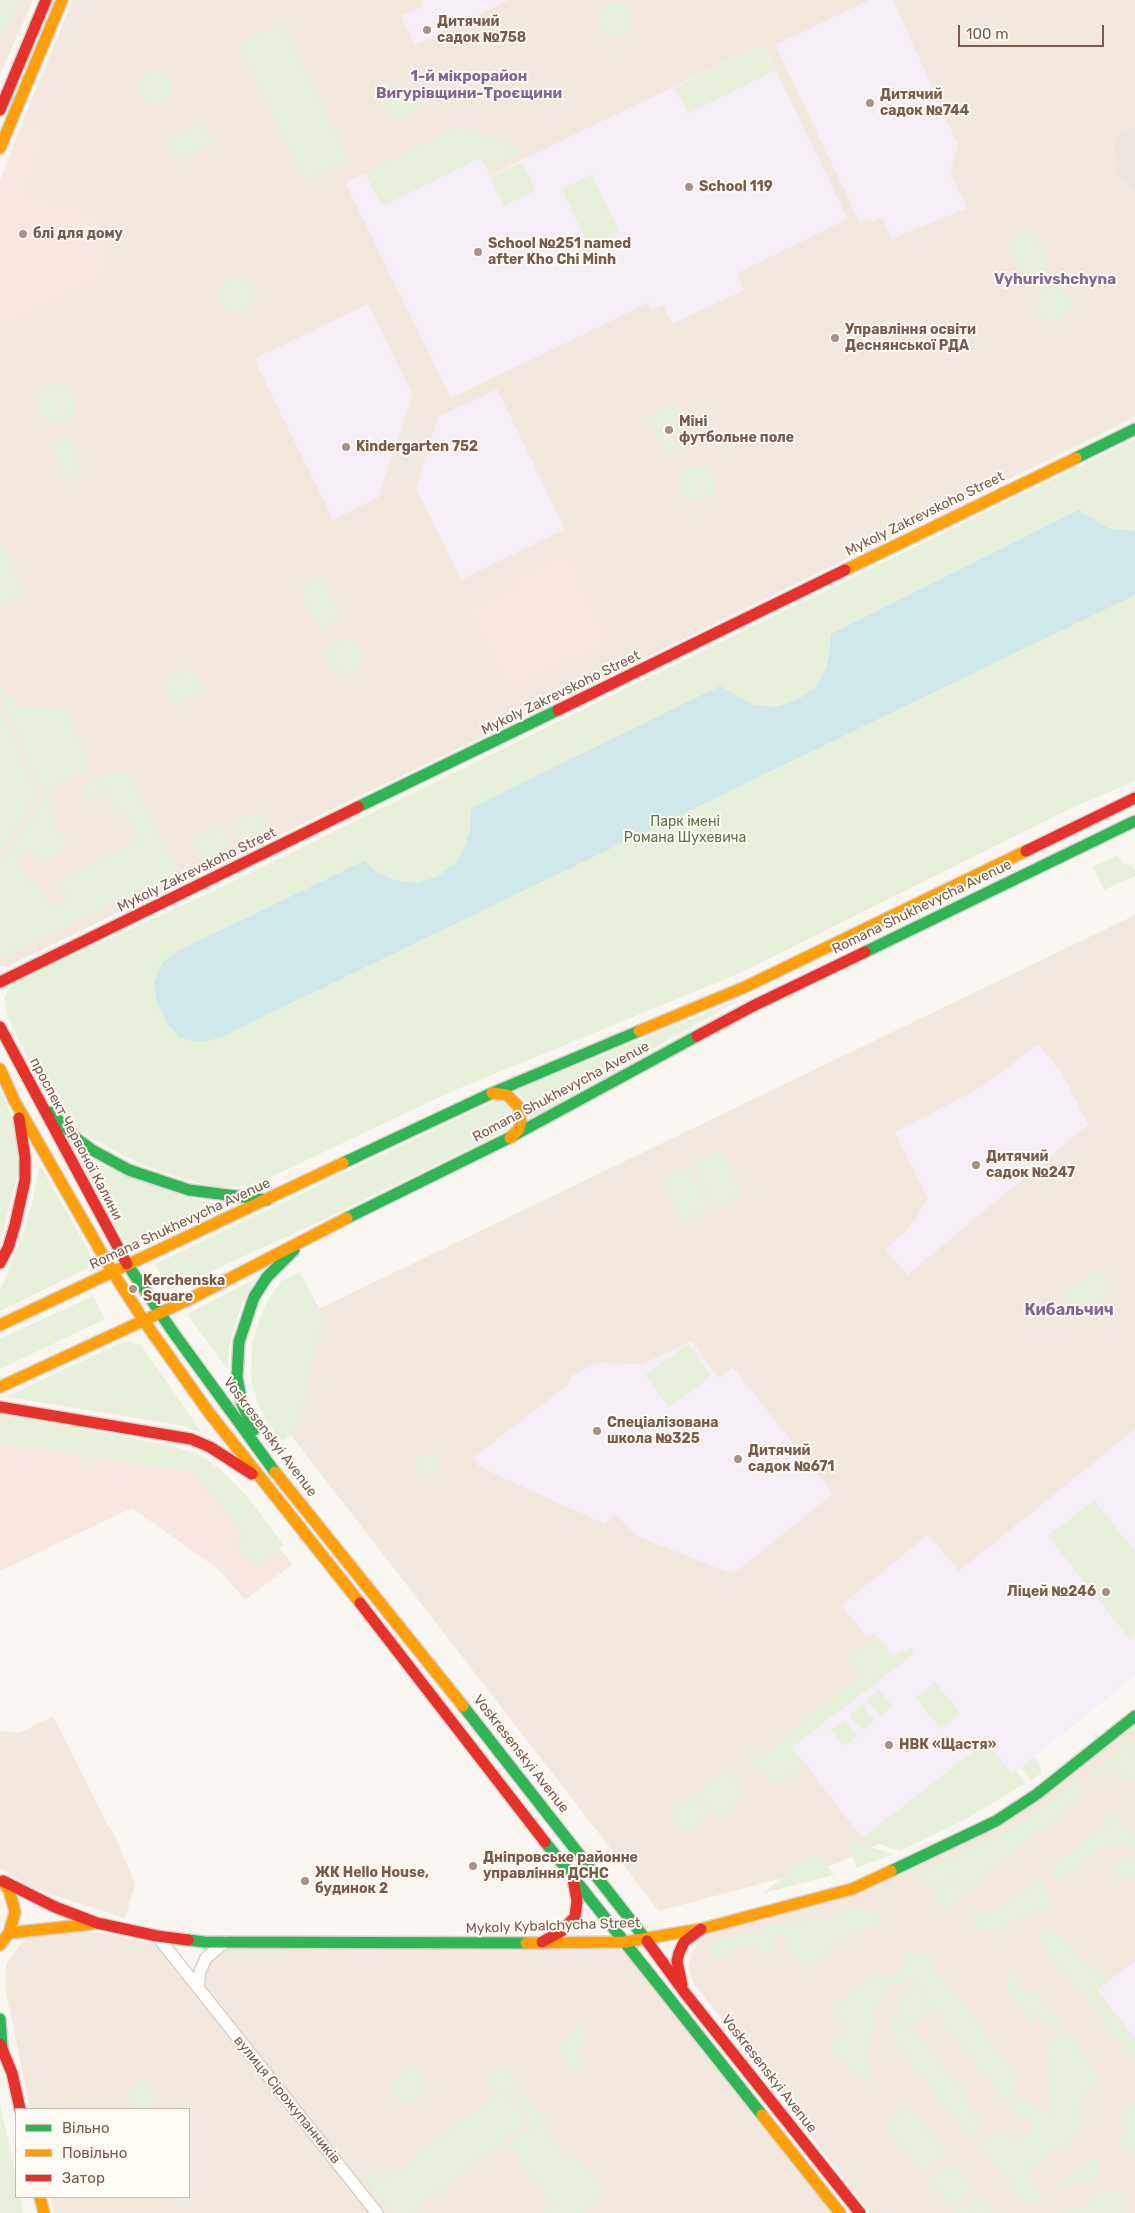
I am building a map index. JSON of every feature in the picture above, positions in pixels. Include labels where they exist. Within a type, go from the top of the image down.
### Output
[{"type":"main road","points":[[0,110],[46,0]]},
{"type":"main road","points":[[0,148],[62,0]]},
{"type":"main road","name":"Mykoly Zakrevskoho Street","points":[[0,982],[1135,429]]},
{"type":"main road","name":"Romana Shukhevycha Avenue","points":[[0,1325],[492,1093],[745,987],[1135,798]]},
{"type":"main road","name":"Romana Shukhevycha Avenue","points":[[0,1387],[144,1321],[306,1238],[509,1138],[753,1006],[1135,821]]},
{"type":"main road","name":"проспект Червоної Калини","points":[[0,1027],[127,1264]]},
{"type":"main road","points":[[0,1069],[15,1102],[112,1272],[210,1414],[573,1878],[840,2213]]},
{"type":"main road","points":[[492,1093],[507,1095],[518,1106],[521,1121],[519,1129],[509,1138]]},
{"type":"main road","points":[[36,1097],[77,1139],[92,1150],[129,1170],[189,1190],[219,1196],[267,1200]]},
{"type":"main road","points":[[0,1263],[8,1248],[15,1225],[25,1180],[23,1136],[15,1102]]},
{"type":"main road","points":[[268,1463],[242,1404],[237,1377],[239,1342],[254,1297],[267,1277],[306,1238]]},
{"type":"main road","points":[[127,1264],[160,1313]]},
{"type":"main road","name":"Voskresenskyi Avenue","points":[[160,1313],[268,1463],[377,1597],[618,1902],[685,1993],[860,2213]]},
{"type":"main road","points":[[0,1407],[192,1439],[210,1447],[264,1482]]},
{"type":"main road","name":"Mykoly Kybalchycha Street","points":[[1,1880],[55,1907],[97,1923],[157,1936],[205,1942],[462,1944],[625,1942],[701,1929],[852,1889],[996,1821],[1037,1794],[1135,1716]]},
{"type":"main road","points":[[542,1942],[562,1931],[575,1918],[577,1901],[573,1878]]},
{"type":"main road","points":[[0,1949],[0,1945],[10,1933],[14,1922],[14,1906],[9,1890],[1,1880]]},
{"type":"main road","name":"Mykoly Kybalchycha Street","points":[[10,1933],[97,1923]]},
{"type":"main road","points":[[685,1993],[677,1961],[684,1942],[701,1929]]},
{"type":"main road","points":[[0,2019],[1,2046],[12,2073],[20,2108]]},
{"type":"main road","points":[[40,2198],[44,2213]]},
{"type":"street","name":"вулиця Сірожупанників","points":[[157,1936],[377,2213]]},
{"type":"street","points":[[198,1988],[198,1979],[206,1958],[226,1942]]},
{"type":"shaded area","points":[[0,0],[33,0],[0,74]]},
{"type":"shaded area","points":[[73,0],[1135,0],[1135,417],[623,669],[8,966],[0,967],[0,317],[15,322],[101,218],[23,194],[45,132],[22,123]]},
{"type":"shaded area","name":"Дитячий садок №758","points":[[420,0],[509,0],[415,45],[401,16],[423,6]]},
{"type":"shaded area","name":"Дитячий садок №744","points":[[870,0],[893,0],[958,145],[950,174],[967,208],[891,239],[882,217],[870,222],[868,219],[860,223],[775,45]]},
{"type":"shaded area","points":[[763,44],[848,219],[737,273],[744,290],[672,324],[663,305],[652,310],[648,303],[451,398],[345,183],[464,124],[490,175]]},
{"type":"shaded area","points":[[22,123],[45,132],[23,194],[101,218],[108,275],[15,322],[0,317],[0,181]]},
{"type":"shaded area","points":[[1135,127],[1135,192],[1115,170],[1119,165],[1114,151],[1115,144],[1122,132]]},
{"type":"shaded area","name":"Kindergarten 752","points":[[368,304],[413,395],[378,498],[333,520],[254,359]]},
{"type":"shaded area","points":[[497,389],[565,529],[461,580],[416,488],[438,417]]},
{"type":"shaded area","points":[[567,551],[611,642],[507,693],[468,610],[510,590],[518,574]]},
{"type":"shaded area","points":[[1135,915],[1135,1675],[1063,1734],[932,1819],[838,1863],[659,1911],[283,1425],[304,1316]]},
{"type":"shaded area","name":"Дитячий садок №247","points":[[1038,1044],[1061,1071],[1088,1125],[907,1275],[885,1249],[907,1230],[928,1198],[895,1132],[980,1088]]},
{"type":"shaded area","points":[[692,1341],[719,1378],[733,1367],[833,1494],[733,1574],[634,1535],[616,1514],[604,1524],[478,1466],[474,1457],[567,1385],[574,1374],[596,1363],[642,1364]]},
{"type":"shaded area","points":[[0,1422],[206,1465],[293,1564],[245,1600],[218,1569],[132,1508],[0,1571]]},
{"type":"shaded area","points":[[1135,1429],[1135,1675],[1013,1774],[985,1743],[862,1838],[792,1747],[914,1653],[911,1648],[893,1656],[874,1634],[866,1637],[842,1605],[928,1534],[959,1571]]},
{"type":"shaded area","points":[[53,1716],[107,1824],[115,1835],[135,1885],[125,1918],[32,1888],[0,1868],[0,1731],[19,1733]]},
{"type":"shaded area","points":[[1135,1725],[1135,2213],[870,2213],[693,1982],[688,1966],[692,1952],[699,1940],[709,1934],[911,1868]]},
{"type":"shaded area","points":[[48,1932],[102,1933],[158,1945],[372,2213],[54,2213],[50,2198],[190,2198],[190,2108],[30,2108],[5,1987],[6,1964],[20,1945],[30,1936]]},
{"type":"shaded area","points":[[625,1942],[840,2213],[376,2213],[198,1988],[217,1948]]},
{"type":"shaded area","points":[[1135,1961],[1135,2039],[1097,1990]]},
{"type":"green space","points":[[0,0],[20,0],[0,42]]},
{"type":"green space","points":[[615,2],[622,3],[627,7],[631,12],[631,26],[627,31],[622,35],[615,36],[608,35],[603,31],[599,26],[598,19],[599,12],[603,7],[608,3]]},
{"type":"green space","points":[[283,23],[349,161],[305,182],[238,44]]},
{"type":"green space","points":[[762,45],[775,71],[688,113],[675,88]]},
{"type":"green space","points":[[156,71],[163,72],[168,76],[172,81],[172,95],[168,100],[163,104],[156,105],[149,104],[144,100],[140,95],[139,88],[140,81],[144,76],[149,72]]},
{"type":"green space","points":[[381,84],[409,86],[424,106],[398,119],[387,108]]},
{"type":"green space","points":[[204,122],[214,143],[176,161],[166,140]]},
{"type":"green space","points":[[464,124],[467,129],[523,151],[486,169],[481,158],[382,206],[365,173]]},
{"type":"green space","points":[[522,162],[536,191],[504,206],[490,177]]},
{"type":"green space","points":[[592,175],[619,231],[589,246],[562,189]]},
{"type":"green space","points":[[1032,229],[1051,267],[1025,280],[1006,241]]},
{"type":"green space","points":[[237,277],[244,278],[250,282],[254,288],[254,302],[250,308],[244,312],[237,313],[230,312],[224,308],[220,302],[219,295],[220,288],[224,282],[230,278]]},
{"type":"green space","points":[[1054,286],[1066,292],[1072,304],[1066,316],[1054,322],[1042,316],[1036,304],[1042,292]]},
{"type":"green space","points":[[56,383],[70,389],[76,403],[70,417],[56,423],[42,417],[36,403],[42,389]]},
{"type":"green space","name":"Міні футбольне поле","points":[[672,404],[691,443],[666,455],[647,417]]},
{"type":"green space","points":[[69,436],[84,469],[65,478],[50,445]]},
{"type":"green space","name":"Парк імені Романа Шухевича","points":[[1135,439],[1135,781],[1071,808],[740,973],[448,1093],[269,1178],[248,1186],[222,1187],[197,1183],[142,1165],[83,1133],[60,1113],[40,1085],[8,1017],[4,999],[12,983],[203,896]]},
{"type":"green space","points":[[698,465],[710,471],[716,483],[710,495],[698,501],[686,495],[680,483],[686,471]]},
{"type":"green space","points":[[0,537],[25,594],[0,606]]},
{"type":"green space","points":[[322,576],[342,618],[319,630],[298,588]]},
{"type":"green space","points":[[345,638],[352,639],[358,643],[362,649],[362,663],[358,669],[352,673],[345,674],[338,673],[332,669],[328,663],[327,656],[328,649],[332,643],[338,639]]},
{"type":"green space","points":[[193,666],[205,691],[174,706],[162,681]]},
{"type":"green space","points":[[0,679],[7,697],[22,707],[67,711],[91,770],[54,788],[46,798],[57,829],[67,844],[62,853],[45,860],[40,860],[34,850],[17,859],[28,881],[35,878],[50,908],[68,900],[59,882],[138,840],[124,811],[116,814],[105,791],[87,799],[83,792],[87,784],[108,774],[123,772],[133,780],[179,871],[3,958],[0,956],[0,863],[44,799],[0,696]]},
{"type":"green space","points":[[0,708],[39,796],[0,852]]},
{"type":"green space","points":[[259,810],[268,828],[239,842],[231,824]]},
{"type":"green space","points":[[223,826],[232,844],[198,860],[190,842]]},
{"type":"green space","points":[[1118,855],[1124,865],[1131,864],[1135,871],[1135,876],[1104,890],[1093,867]]},
{"type":"green space","points":[[743,998],[530,1118],[526,1102],[515,1091]]},
{"type":"green space","points":[[0,1089],[15,1124],[19,1170],[0,1240]]},
{"type":"green space","points":[[496,1100],[510,1107],[513,1122],[507,1130],[335,1214],[169,1291],[155,1264]]},
{"type":"green space","points":[[722,1149],[742,1195],[712,1209],[692,1163]]},
{"type":"green space","points":[[75,1153],[109,1169],[182,1196],[220,1205],[136,1246],[125,1242]]},
{"type":"green space","points":[[40,1165],[89,1252],[88,1268],[0,1311],[0,1291],[19,1244],[32,1204]]},
{"type":"green space","points":[[689,1165],[709,1210],[681,1222],[661,1178]]},
{"type":"green space","points":[[1096,1269],[1113,1290],[1081,1317],[1063,1295]]},
{"type":"green space","points":[[300,1272],[323,1316],[307,1383],[299,1429],[282,1441],[265,1419],[257,1400],[251,1379],[252,1343],[263,1310],[270,1297],[282,1280]]},
{"type":"green space","points":[[255,1279],[241,1306],[234,1328],[229,1347],[228,1370],[187,1314]]},
{"type":"green space","points":[[93,1296],[105,1319],[0,1369],[0,1339]]},
{"type":"green space","points":[[129,1341],[141,1345],[202,1433],[183,1426],[6,1397],[120,1343]]},
{"type":"green space","points":[[688,1344],[711,1376],[669,1407],[645,1375]]},
{"type":"green space","points":[[0,1413],[171,1446],[201,1455],[221,1470],[245,1494],[284,1545],[260,1567],[236,1549],[244,1535],[194,1473],[0,1443]]},
{"type":"green space","points":[[435,1450],[443,1467],[420,1478],[412,1461]]},
{"type":"green space","points":[[1094,1500],[1135,1552],[1135,1635],[1130,1639],[1048,1536]]},
{"type":"green space","points":[[878,1639],[893,1656],[911,1648],[915,1653],[792,1747],[806,1765],[775,1787],[741,1747],[746,1743],[758,1758],[861,1676],[850,1662],[849,1654]]},
{"type":"green space","points":[[936,1682],[960,1714],[940,1729],[916,1697]]},
{"type":"green space","points":[[879,1690],[893,1706],[880,1717],[867,1701]]},
{"type":"green space","points":[[862,1704],[875,1720],[862,1730],[849,1715]]},
{"type":"green space","points":[[844,1720],[857,1736],[844,1746],[831,1730]]},
{"type":"green space","points":[[1131,1737],[1135,1746],[1128,1755],[1135,1754],[1135,1776],[1133,1779],[1124,1779],[1114,1767],[1097,1778],[1092,1772]]},
{"type":"green space","points":[[986,1743],[1012,1774],[1016,1771],[1026,1783],[964,1820],[900,1851],[862,1838]]},
{"type":"green space","points":[[1034,1757],[1041,1766],[1041,1773],[1031,1781],[1020,1768]]},
{"type":"green space","points":[[729,1768],[742,1784],[742,1796],[733,1809],[719,1819],[697,1792]]},
{"type":"green space","points":[[1078,1779],[1087,1794],[965,1892],[952,1874],[930,1890],[916,1874],[1018,1825]]},
{"type":"green space","points":[[695,1795],[710,1813],[684,1833],[670,1815]]},
{"type":"green space","points":[[1113,1811],[1135,1838],[1135,1855],[1132,1849],[1125,1845],[1112,1845],[1099,1850],[1079,1868],[1065,1874],[1063,1882],[1056,1880],[1052,1866],[1106,1823],[1099,1814]]},
{"type":"green space","points":[[849,1841],[894,1854],[856,1868]]},
{"type":"green space","points":[[814,1852],[834,1875],[763,1893]]},
{"type":"green space","points":[[1135,1855],[1135,1883],[1128,1878],[1119,1882],[1113,1869],[1120,1860]]},
{"type":"green space","points":[[1041,1876],[1052,1900],[1050,1911],[1032,1911],[1023,1920],[1014,1920],[999,1933],[977,1929],[970,1921],[972,1914],[993,1912]]},
{"type":"green space","points":[[951,1877],[965,1895],[944,1911],[931,1893]]},
{"type":"green space","points":[[850,1908],[869,1911],[880,1916],[881,1924],[831,1944],[824,1959],[808,1969],[789,1952],[783,1935],[773,1936],[773,1956],[759,1953],[753,1944],[734,1950],[714,1960],[706,1949],[720,1940],[782,1923],[817,1918],[829,1920]]},
{"type":"green space","points":[[1060,1932],[1085,1963],[1110,1977],[1095,1990],[1135,2041],[1135,2062],[1037,1939],[1039,1935]]},
{"type":"green space","points":[[907,1953],[928,1956],[937,1975],[966,2003],[978,2025],[1001,2052],[1016,2076],[1016,2095],[1003,2100],[933,2010],[907,2028],[898,2015],[903,1994],[907,1989],[914,1984],[931,2006],[915,1981],[888,1985],[874,2014],[875,2028],[871,2043],[864,2054],[874,2075],[867,2079],[852,2072],[829,2045],[847,2032],[833,2008],[878,1972],[889,1978],[906,1965],[901,1955]]},
{"type":"green space","points":[[1015,1974],[1027,1993],[1038,1994],[1063,2027],[1060,2029],[1048,2028],[1038,2015],[1034,2019],[1032,2026],[1006,1989],[1005,1975]]},
{"type":"green space","points":[[893,2016],[899,2020],[906,2030],[915,2028],[963,2091],[979,2123],[973,2142],[897,2047],[890,2027]]},
{"type":"green space","points":[[578,2023],[587,2034],[583,2044],[576,2052],[585,2064],[575,2073],[555,2048]]},
{"type":"green space","points":[[1066,2031],[1100,2076],[1096,2084],[1085,2096],[1079,2110],[1086,2127],[1029,2170],[1044,2200],[1024,2205],[978,2144],[1003,2130],[1020,2142],[1022,2134],[1031,2131],[1032,2122],[1013,2115],[1010,2105],[1020,2097],[1052,2114],[1047,2045]]},
{"type":"green space","points":[[505,2065],[522,2087],[508,2098],[527,2122],[415,2211],[415,2213],[392,2213],[363,2176],[374,2168],[384,2181],[497,2093],[486,2079]]},
{"type":"green space","points":[[412,2066],[429,2087],[405,2107],[388,2085]]},
{"type":"green space","points":[[142,2078],[159,2099],[146,2108],[135,2108],[123,2093]]},
{"type":"green space","points":[[524,2093],[545,2119],[538,2126],[542,2125],[566,2159],[575,2152],[607,2193],[583,2213],[543,2213],[554,2204],[507,2145],[532,2127],[514,2102]]},
{"type":"green space","points":[[1134,2103],[1135,2158],[1117,2141],[1126,2131],[1118,2118]]},
{"type":"green space","points":[[0,2104],[15,2172],[15,2198],[20,2198],[23,2213],[0,2213]]},
{"type":"green space","points":[[910,2106],[947,2153],[922,2173],[885,2125]]},
{"type":"green space","points":[[1095,2158],[1100,2172],[1092,2183],[1074,2182],[1063,2189],[1057,2185]]},
{"type":"green space","points":[[953,2162],[975,2189],[951,2208],[929,2181]]},
{"type":"green space","points":[[1097,2190],[1122,2192],[1121,2213],[1057,2213],[1089,2205]]},
{"type":"green space","points":[[975,2196],[988,2204],[992,2211],[990,2213],[955,2213],[953,2211],[961,2206],[973,2209],[971,2203]]},
{"type":"water","points":[[1078,510],[1110,529],[1135,531],[1135,595],[219,1038],[200,1042],[180,1038],[166,1022],[156,999],[154,982],[162,963],[180,950],[364,861],[377,872],[394,880],[416,883],[437,877],[456,862],[465,847],[470,831],[471,808],[720,686],[753,705],[775,707],[796,701],[815,687],[825,671],[831,634]]},
{"type":"traffic: fast","points":[[1076,458],[1135,429]]},
{"type":"traffic: fast","points":[[358,807],[558,710]]},
{"type":"traffic: fast","points":[[865,952],[1135,821]]},
{"type":"traffic: fast","points":[[343,1163],[492,1093],[639,1031]]},
{"type":"traffic: fast","points":[[347,1218],[509,1138],[697,1036]]},
{"type":"traffic: fast","points":[[50,1112],[77,1139],[92,1150],[129,1170],[189,1190],[267,1200]]},
{"type":"traffic: fast","points":[[254,1430],[242,1404],[237,1377],[239,1342],[254,1297],[267,1277],[294,1250]]},
{"type":"traffic: fast","points":[[127,1264],[173,1332],[275,1472]]},
{"type":"traffic: fast","points":[[463,1706],[647,1941]]},
{"type":"traffic: fast","points":[[891,1871],[996,1821],[1037,1794],[1135,1716]]},
{"type":"traffic: fast","points":[[545,1842],[762,2115]]},
{"type":"traffic: fast","points":[[188,1940],[205,1942],[526,1943]]},
{"type":"traffic: fast","points":[[0,2019],[2,2047]]},
{"type":"traffic: slow","points":[[0,148],[62,0]]},
{"type":"traffic: slow","points":[[845,570],[1076,458]]},
{"type":"traffic: slow","points":[[639,1031],[745,987],[1026,851]]},
{"type":"traffic: slow","points":[[0,1069],[15,1102],[112,1271]]},
{"type":"traffic: slow","points":[[492,1093],[507,1095],[518,1106],[521,1121],[519,1129],[510,1138]]},
{"type":"traffic: slow","points":[[0,1325],[343,1163]]},
{"type":"traffic: slow","points":[[0,1387],[188,1300],[347,1218]]},
{"type":"traffic: slow","points":[[112,1271],[144,1321],[210,1414],[360,1603]]},
{"type":"traffic: slow","points":[[275,1472],[463,1706]]},
{"type":"traffic: slow","points":[[526,1943],[625,1942],[701,1929],[852,1889],[891,1871]]},
{"type":"traffic: slow","points":[[0,1945],[9,1933],[15,1912],[9,1890],[2,1881]]},
{"type":"traffic: slow","points":[[9,1933],[92,1924]]},
{"type":"traffic: slow","points":[[762,2115],[840,2213]]},
{"type":"traffic: slow","points":[[40,2198],[44,2213]]},
{"type":"traffic: jam","points":[[0,110],[46,0]]},
{"type":"traffic: jam","points":[[558,710],[845,570]]},
{"type":"traffic: jam","points":[[1026,851],[1135,798]]},
{"type":"traffic: jam","points":[[0,982],[358,807]]},
{"type":"traffic: jam","points":[[697,1036],[753,1006],[865,952]]},
{"type":"traffic: jam","points":[[0,1027],[127,1264]]},
{"type":"traffic: jam","points":[[0,1263],[8,1248],[15,1225],[25,1180],[25,1157],[19,1118]]},
{"type":"traffic: jam","points":[[0,1407],[191,1439],[210,1447],[252,1474]]},
{"type":"traffic: jam","points":[[360,1603],[545,1842]]},
{"type":"traffic: jam","points":[[542,1942],[562,1931],[575,1917],[577,1901],[573,1879]]},
{"type":"traffic: jam","points":[[3,1881],[55,1907],[97,1923],[157,1936],[188,1940]]},
{"type":"traffic: jam","points":[[682,1985],[677,1961],[679,1953],[684,1942],[701,1929]]},
{"type":"traffic: jam","points":[[647,1941],[685,1993],[860,2213]]},
{"type":"traffic: jam","points":[[0,2044],[12,2073],[20,2108]]},
{"type":"place","name":"Дитячий садок №758","points":[[427,30]]},
{"type":"place","name":"Дитячий садок №744","points":[[870,103]]},
{"type":"place","name":"School 119","points":[[689,187]]},
{"type":"place","name":"блі для дому","points":[[23,234]]},
{"type":"place","name":"School №251 named after Kho Chi Minh","points":[[478,252]]},
{"type":"place","name":"Управління освіти Деснянської РДА","points":[[835,338]]},
{"type":"place","name":"Міні футбольне поле","points":[[669,430]]},
{"type":"place","name":"Kindergarten 752","points":[[346,447]]},
{"type":"place","name":"Дитячий садок №247","points":[[976,1165]]},
{"type":"place","name":"Kerchenska Square","points":[[133,1289]]},
{"type":"place","name":"Спеціалізована школа №325","points":[[597,1431]]},
{"type":"place","name":"Дитячий садок №671","points":[[738,1459]]},
{"type":"place","name":"Ліцей №246","points":[[1106,1592]]},
{"type":"place","name":"НВК «Щастя»","points":[[889,1745]]},
{"type":"place","name":"Дніпровське районне управління ДСНС","points":[[473,1866]]},
{"type":"place","name":"ЖК Hello House, будинок 2","points":[[305,1881]]},
{"type":"district","name":"1-й мікрорайон Вигурівщини-Троєщини","points":[[469,86]]},
{"type":"district","name":"Vyhurivshchyna","points":[[1055,280]]},
{"type":"district","name":"Кибальчич","points":[[1069,1310]]}]
